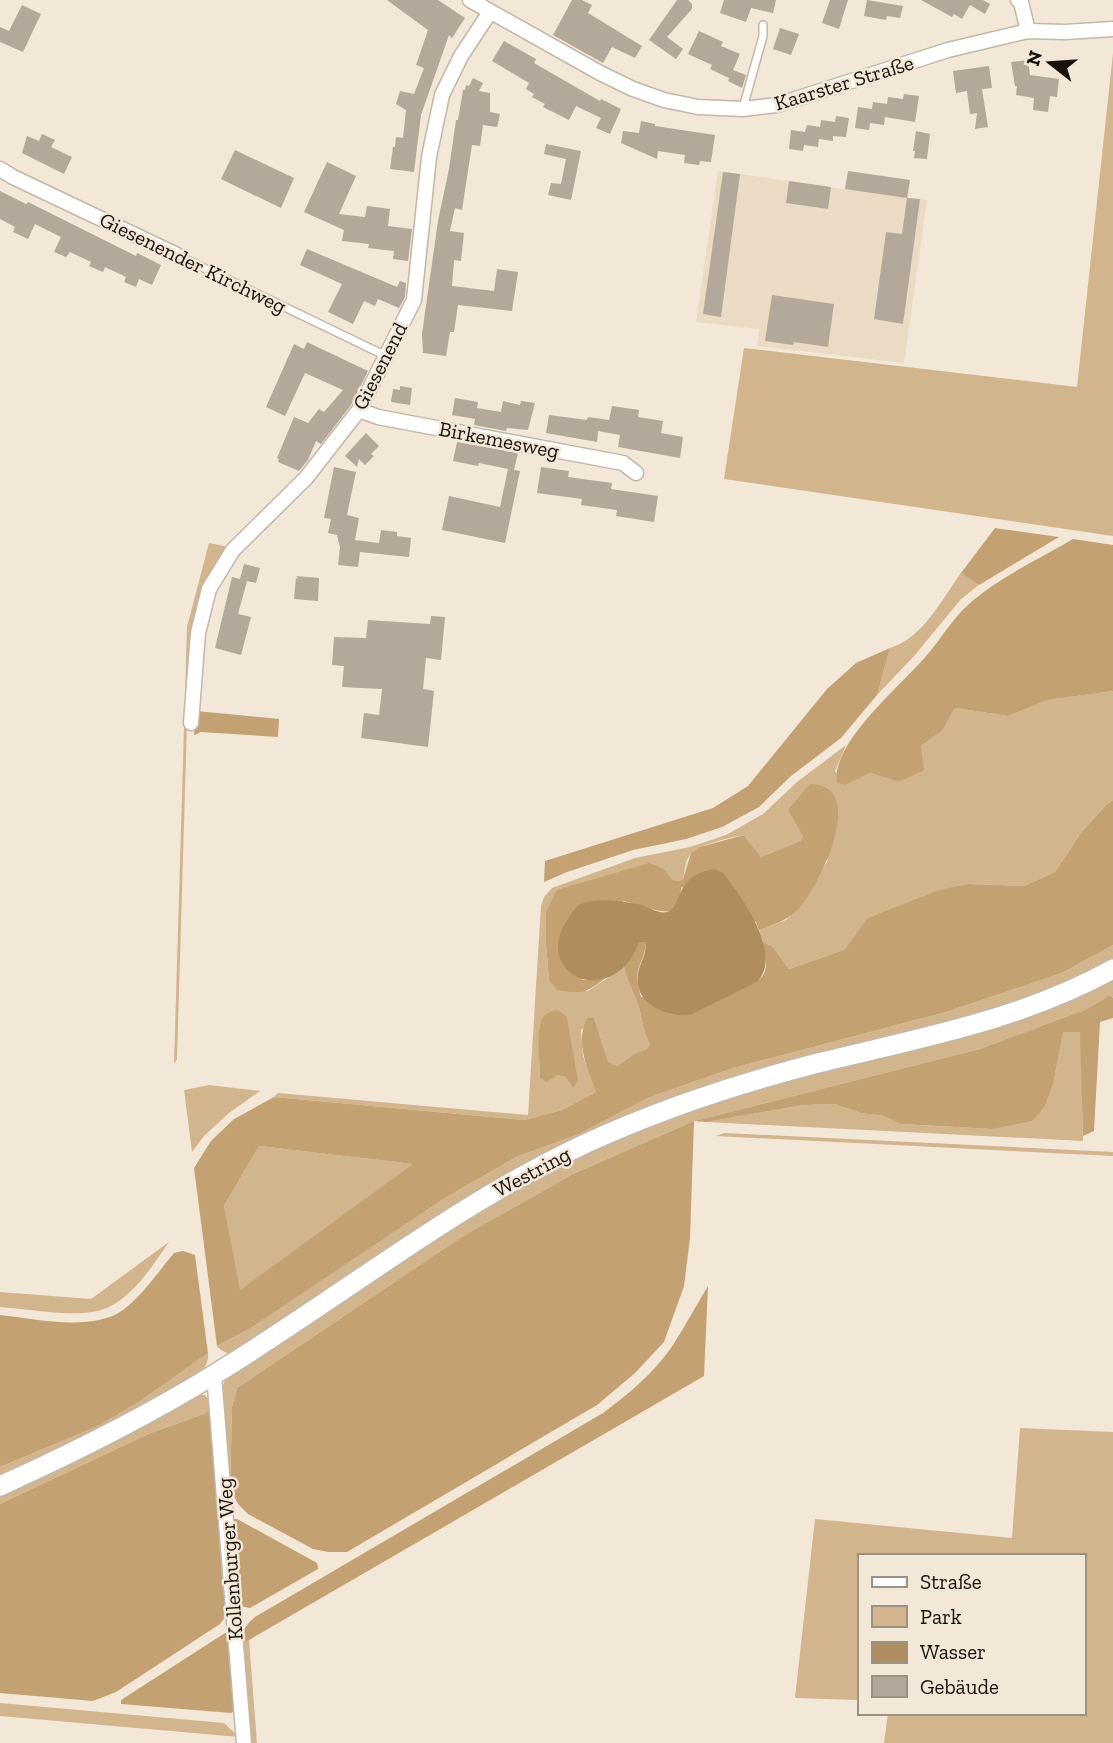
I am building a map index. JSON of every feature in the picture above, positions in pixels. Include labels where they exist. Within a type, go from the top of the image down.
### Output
[{"type":"main road","name":"Westring","points":[[0,1486],[95,1440],[214,1375],[459,1212],[523,1175],[597,1138],[677,1105],[748,1082],[947,1033],[1012,1014],[1074,989],[1113,969]]},
{"type":"street","name":"Kaarster Straße","points":[[470,0],[632,89],[664,100],[698,107],[743,109],[777,105],[948,50],[1028,31],[1113,29]]},
{"type":"street","points":[[1018,0],[1021,2],[1028,31]]},
{"type":"street","name":"Giesenend","points":[[191,723],[198,633],[209,589],[233,550],[306,478],[359,410],[414,300],[429,157],[442,95],[461,56],[490,12]]},
{"type":"street","name":"Giesenender Kirchweg","points":[[0,169],[177,255]]},
{"type":"street","name":"Birkemesweg","points":[[359,410],[379,417],[623,463],[636,473]]},
{"type":"street","name":"Kollenburger Weg","points":[[214,1375],[244,1743]]},
{"type":"lane","points":[[743,109],[763,36],[763,25]]},
{"type":"lane","name":"Giesenender Kirchweg","points":[[177,255],[386,356]]},
{"type":"shaded area","points":[[718,171],[844,189],[848,171],[910,180],[908,198],[927,200],[904,363],[757,346],[759,329],[696,322]]},
{"type":"shaded area","points":[[995,528],[1059,537],[979,585],[961,573]]},
{"type":"shaded area","points":[[1073,539],[1113,545],[1113,691],[1047,700],[1008,716],[955,708],[943,730],[921,746],[924,770],[899,782],[870,773],[846,785],[837,783],[838,767],[856,733],[927,655],[962,611],[1004,578]]},
{"type":"shaded area","points":[[890,648],[877,695],[841,738],[791,776],[759,807],[722,827],[686,839],[633,850],[544,882],[545,861],[713,808],[748,786],[827,689],[856,663]]},
{"type":"shaded area","points":[[196,711],[279,719],[278,737],[201,732],[194,735]]},
{"type":"shaded area","points":[[810,784],[827,789],[836,800],[838,817],[828,858],[809,894],[792,915],[759,930],[756,922],[682,887],[677,905],[670,911],[658,911],[623,901],[582,980],[604,979],[592,988],[577,992],[557,990],[549,980],[546,912],[557,890],[649,863],[664,869],[673,880],[679,881],[683,879],[691,853],[700,847],[744,835],[761,857],[801,841],[803,836],[788,810]]},
{"type":"shaded area","points":[[1113,800],[1113,945],[1062,973],[946,1012],[733,1068],[650,1097],[579,1134],[516,1157],[445,1198],[251,1328],[217,1346],[194,1168],[211,1141],[234,1119],[274,1097],[524,1120],[562,1110],[596,1092],[582,1046],[587,1018],[594,1018],[608,1061],[617,1066],[634,1054],[646,1050],[650,1044],[624,967],[639,943],[645,942],[637,978],[641,997],[706,995],[741,988],[755,983],[765,972],[763,942],[773,947],[789,969],[844,950],[868,918],[939,890],[968,884],[1024,886],[1055,872],[1080,834]],"holes":[[[259,1146],[413,1164],[240,1290],[224,1206]]]},
{"type":"shaded area","points":[[1110,995],[1113,998],[1113,1018],[1100,1022],[1094,1131],[1083,1136],[1080,1032],[1063,1032],[1053,1085],[1045,1106],[1032,1121],[992,1129],[901,1124],[884,1116],[861,1113],[834,1104],[804,1105],[706,1122],[694,1121],[980,1049],[1087,1009]]},
{"type":"shaded area","points":[[558,1010],[567,1017],[578,1081],[573,1088],[566,1077],[558,1075],[546,1082],[540,1078],[541,1022],[546,1014]]},
{"type":"shaded area","points":[[694,1121],[690,1238],[684,1286],[664,1342],[635,1373],[597,1405],[347,1552],[313,1549],[248,1514],[238,1504],[230,1488],[232,1407],[237,1388],[463,1236],[573,1174]]},
{"type":"shaded area","points":[[183,1251],[195,1255],[208,1353],[139,1402],[98,1426],[0,1467],[0,1315],[63,1322],[96,1321],[111,1317],[137,1297],[174,1253]]},
{"type":"shaded area","points":[[708,1286],[704,1376],[242,1644],[242,1635],[255,1617],[603,1413],[639,1384],[664,1358]]},
{"type":"shaded area","points":[[213,1406],[229,1611],[220,1624],[116,1692],[93,1701],[0,1693],[0,1504],[148,1434],[204,1414]]},
{"type":"shaded area","points":[[232,1519],[237,1519],[317,1563],[318,1569],[250,1608],[239,1606]]},
{"type":"shaded area","points":[[225,1633],[231,1633],[237,1710],[231,1713],[121,1704],[121,1700]]},
{"type":"green space","points":[[1113,53],[1113,536],[724,479],[744,348],[1077,387]]},
{"type":"green space","points":[[209,543],[229,547],[204,586],[187,723],[177,1059],[174,1064],[187,627]]},
{"type":"green space","points":[[961,573],[979,585],[961,599],[915,655],[877,695],[890,648],[902,643],[922,627]]},
{"type":"green space","points":[[1113,691],[1113,800],[1080,834],[1055,872],[1024,886],[968,884],[939,891],[869,918],[844,950],[789,969],[773,947],[763,942],[759,930],[786,920],[801,906],[828,860],[803,836],[802,841],[761,857],[744,835],[714,842],[689,856],[683,879],[673,880],[664,869],[546,944],[549,980],[588,991],[624,967],[640,1010],[650,1044],[646,1051],[634,1054],[617,1066],[608,1061],[594,1018],[581,1030],[583,1056],[596,1092],[562,1110],[524,1120],[274,1097],[278,1093],[528,1115],[541,906],[544,897],[552,888],[635,858],[690,847],[726,835],[763,814],[797,782],[846,745],[835,771],[846,785],[870,773],[900,782],[921,746],[943,730],[955,708],[1008,716],[1046,700]],"holes":[[[543,1017],[567,1077],[558,1075],[540,1078],[539,1028]]]},
{"type":"green space","points":[[1113,945],[1113,959],[1020,1003],[659,1104],[229,1354],[217,1346],[251,1328],[445,1198],[516,1157],[579,1134],[650,1097],[733,1068],[946,1012],[1062,973]]},
{"type":"green space","points":[[1113,977],[1113,998],[1110,995],[1087,1009],[980,1049],[694,1121],[573,1174],[463,1236],[237,1388],[232,1407],[230,1488],[222,1389],[226,1377],[438,1236],[493,1203],[605,1143],[664,1118]]},
{"type":"green space","points":[[1063,1031],[1081,1032],[1083,1141],[706,1122],[804,1105],[834,1104],[861,1113],[884,1116],[901,1124],[992,1129],[1045,1106],[1053,1085]]},
{"type":"green space","points":[[209,1085],[260,1091],[229,1113],[204,1136],[192,1152],[184,1090]]},
{"type":"green space","points":[[725,1133],[1113,1152],[1113,1156],[715,1136]]},
{"type":"green space","points":[[259,1146],[414,1164],[239,1291],[224,1206]]},
{"type":"green space","points":[[169,1242],[135,1287],[109,1307],[98,1311],[71,1313],[0,1307],[0,1292],[91,1299]]},
{"type":"green space","points":[[208,1353],[206,1366],[198,1375],[127,1417],[0,1480],[0,1467],[98,1426],[139,1402]]},
{"type":"green space","points":[[195,1395],[205,1395],[213,1406],[204,1414],[148,1434],[0,1504],[0,1497],[104,1447]]},
{"type":"green space","points":[[1020,1428],[1113,1432],[1113,1743],[884,1743],[888,1715],[1085,1715],[1085,1554],[858,1554],[858,1700],[795,1698],[815,1519],[1012,1538]]},
{"type":"green space","points":[[249,1640],[257,1743],[249,1743],[242,1644]]},
{"type":"green space","points":[[0,1703],[224,1723],[239,1737],[0,1716]]},
{"type":"water","points":[[714,869],[723,873],[740,896],[763,941],[766,956],[764,970],[757,982],[690,1015],[679,1015],[651,1005],[639,990],[637,980],[645,953],[645,942],[639,943],[625,966],[611,976],[597,980],[572,974],[563,965],[558,953],[559,938],[573,910],[579,905],[601,900],[619,901],[667,912],[675,905],[685,885],[692,878]]},
{"type":"building","points":[[387,0],[438,0],[465,18],[452,38],[449,35],[421,115],[414,172],[390,169],[396,137],[403,138],[406,110],[396,104],[400,91],[414,94],[424,68],[416,65],[428,30]]},
{"type":"building","points":[[572,0],[582,0],[592,5],[588,13],[642,46],[635,58],[612,47],[603,63],[553,35]]},
{"type":"building","points":[[677,0],[688,0],[692,9],[667,37],[683,49],[676,59],[649,40]]},
{"type":"building","points":[[724,0],[776,0],[773,13],[751,8],[746,22],[720,13]]},
{"type":"building","points":[[830,0],[848,0],[839,29],[822,23]]},
{"type":"building","points":[[867,0],[903,6],[900,18],[887,16],[886,20],[864,16]]},
{"type":"building","points":[[921,0],[983,0],[990,4],[985,14],[970,5],[962,19],[954,14],[952,17]]},
{"type":"building","points":[[22,5],[41,14],[23,52],[0,42],[0,27],[9,31]]},
{"type":"building","points":[[780,28],[799,34],[791,55],[773,49]]},
{"type":"building","points":[[699,31],[723,42],[721,46],[740,54],[733,70],[746,75],[742,88],[710,69],[712,65],[688,54]]},
{"type":"building","points":[[504,41],[536,59],[534,63],[600,101],[601,99],[621,109],[610,134],[596,128],[601,118],[576,106],[569,120],[543,107],[545,104],[532,97],[534,94],[526,89],[529,83],[492,61]]},
{"type":"building","points":[[1028,60],[1030,75],[1059,79],[1057,97],[1050,96],[1048,112],[1033,110],[1034,98],[1016,95],[1017,86],[1011,62]]},
{"type":"building","points":[[989,66],[992,88],[982,89],[988,127],[975,129],[977,113],[970,114],[967,91],[956,93],[953,71]]},
{"type":"building","points":[[473,78],[483,83],[479,91],[490,93],[490,112],[500,114],[497,127],[483,125],[480,146],[472,145],[462,210],[455,208],[450,231],[464,233],[461,261],[454,260],[452,286],[494,291],[497,269],[518,272],[512,311],[458,305],[454,332],[450,332],[446,356],[423,353],[422,334],[438,221],[456,120],[463,90]]},
{"type":"building","points":[[904,94],[919,96],[915,122],[885,117],[884,125],[870,123],[869,130],[855,128],[858,107],[872,109],[873,102],[887,104],[888,97],[903,99]]},
{"type":"building","points":[[836,116],[849,118],[846,137],[833,136],[833,141],[819,139],[818,147],[804,145],[803,151],[789,149],[791,130],[805,132],[807,125],[820,127],[821,120],[835,122]]},
{"type":"building","points":[[641,121],[655,126],[715,135],[711,162],[700,161],[699,165],[684,163],[685,155],[658,151],[657,159],[621,143],[623,131],[639,133]]},
{"type":"building","points":[[916,131],[930,134],[927,159],[914,158]]},
{"type":"building","points":[[42,134],[55,140],[51,147],[72,157],[64,174],[22,153],[27,136],[39,141]]},
{"type":"building","points":[[546,144],[581,151],[571,200],[548,195],[551,183],[561,184],[566,159],[544,154]]},
{"type":"building","points":[[235,150],[294,178],[281,208],[221,179]]},
{"type":"building","points":[[327,162],[356,176],[339,214],[365,217],[367,206],[390,209],[388,226],[412,229],[408,261],[393,259],[394,251],[368,248],[369,244],[342,241],[344,230],[304,212]]},
{"type":"building","points":[[848,171],[910,180],[907,198],[845,189]]},
{"type":"building","points":[[723,172],[740,174],[721,317],[703,314]]},
{"type":"building","points":[[789,181],[831,187],[828,209],[786,203]]},
{"type":"building","points":[[0,191],[26,204],[28,202],[136,256],[137,253],[161,265],[152,285],[139,279],[136,287],[124,282],[126,277],[105,267],[103,272],[89,266],[91,262],[70,252],[66,257],[54,252],[61,237],[35,224],[28,239],[13,232],[15,227],[0,219]]},
{"type":"building","points":[[907,198],[920,199],[903,324],[874,319],[886,232],[902,234]]},
{"type":"building","points":[[307,249],[397,287],[400,281],[406,283],[405,297],[399,308],[378,299],[375,306],[364,301],[353,324],[328,312],[342,284],[300,265]]},
{"type":"building","points":[[772,295],[834,304],[828,347],[765,341]]},
{"type":"building","points":[[307,342],[368,371],[351,405],[321,444],[316,441],[308,460],[299,471],[278,462],[277,458],[294,417],[308,423],[319,409],[324,412],[343,390],[305,373],[285,416],[266,407],[294,344],[304,349]]},
{"type":"building","points":[[400,386],[412,388],[410,405],[391,402],[393,389],[400,390]]},
{"type":"building","points":[[455,398],[478,402],[477,408],[501,412],[503,401],[520,405],[521,401],[535,403],[528,430],[507,428],[506,431],[474,425],[475,419],[452,415]]},
{"type":"building","points":[[612,406],[639,410],[638,417],[663,421],[661,433],[683,437],[680,458],[618,447],[620,435],[598,431],[597,442],[546,433],[549,415],[609,420]]},
{"type":"building","points":[[366,433],[379,446],[365,465],[359,459],[357,467],[345,456]]},
{"type":"building","points":[[457,442],[518,453],[514,470],[520,471],[505,543],[442,530],[449,496],[500,507],[508,469],[453,461]]},
{"type":"building","points":[[334,467],[356,472],[347,515],[359,518],[355,540],[379,543],[381,530],[397,532],[397,536],[411,538],[409,557],[360,552],[358,567],[338,565],[340,547],[337,535],[328,533],[331,519],[324,518]]},
{"type":"building","points":[[541,467],[569,471],[568,477],[612,483],[611,489],[658,496],[654,522],[616,516],[617,510],[581,505],[582,499],[537,493]]},
{"type":"building","points":[[244,564],[260,568],[256,583],[247,581],[238,614],[251,617],[241,655],[215,648],[232,577],[240,579]]},
{"type":"building","points":[[296,576],[319,578],[318,601],[294,599],[296,578],[299,579]]},
{"type":"building","points":[[431,616],[445,617],[441,660],[426,658],[423,689],[434,691],[428,747],[361,738],[364,713],[379,715],[382,689],[342,687],[344,666],[332,665],[334,637],[366,638],[368,620],[430,624]]}]
